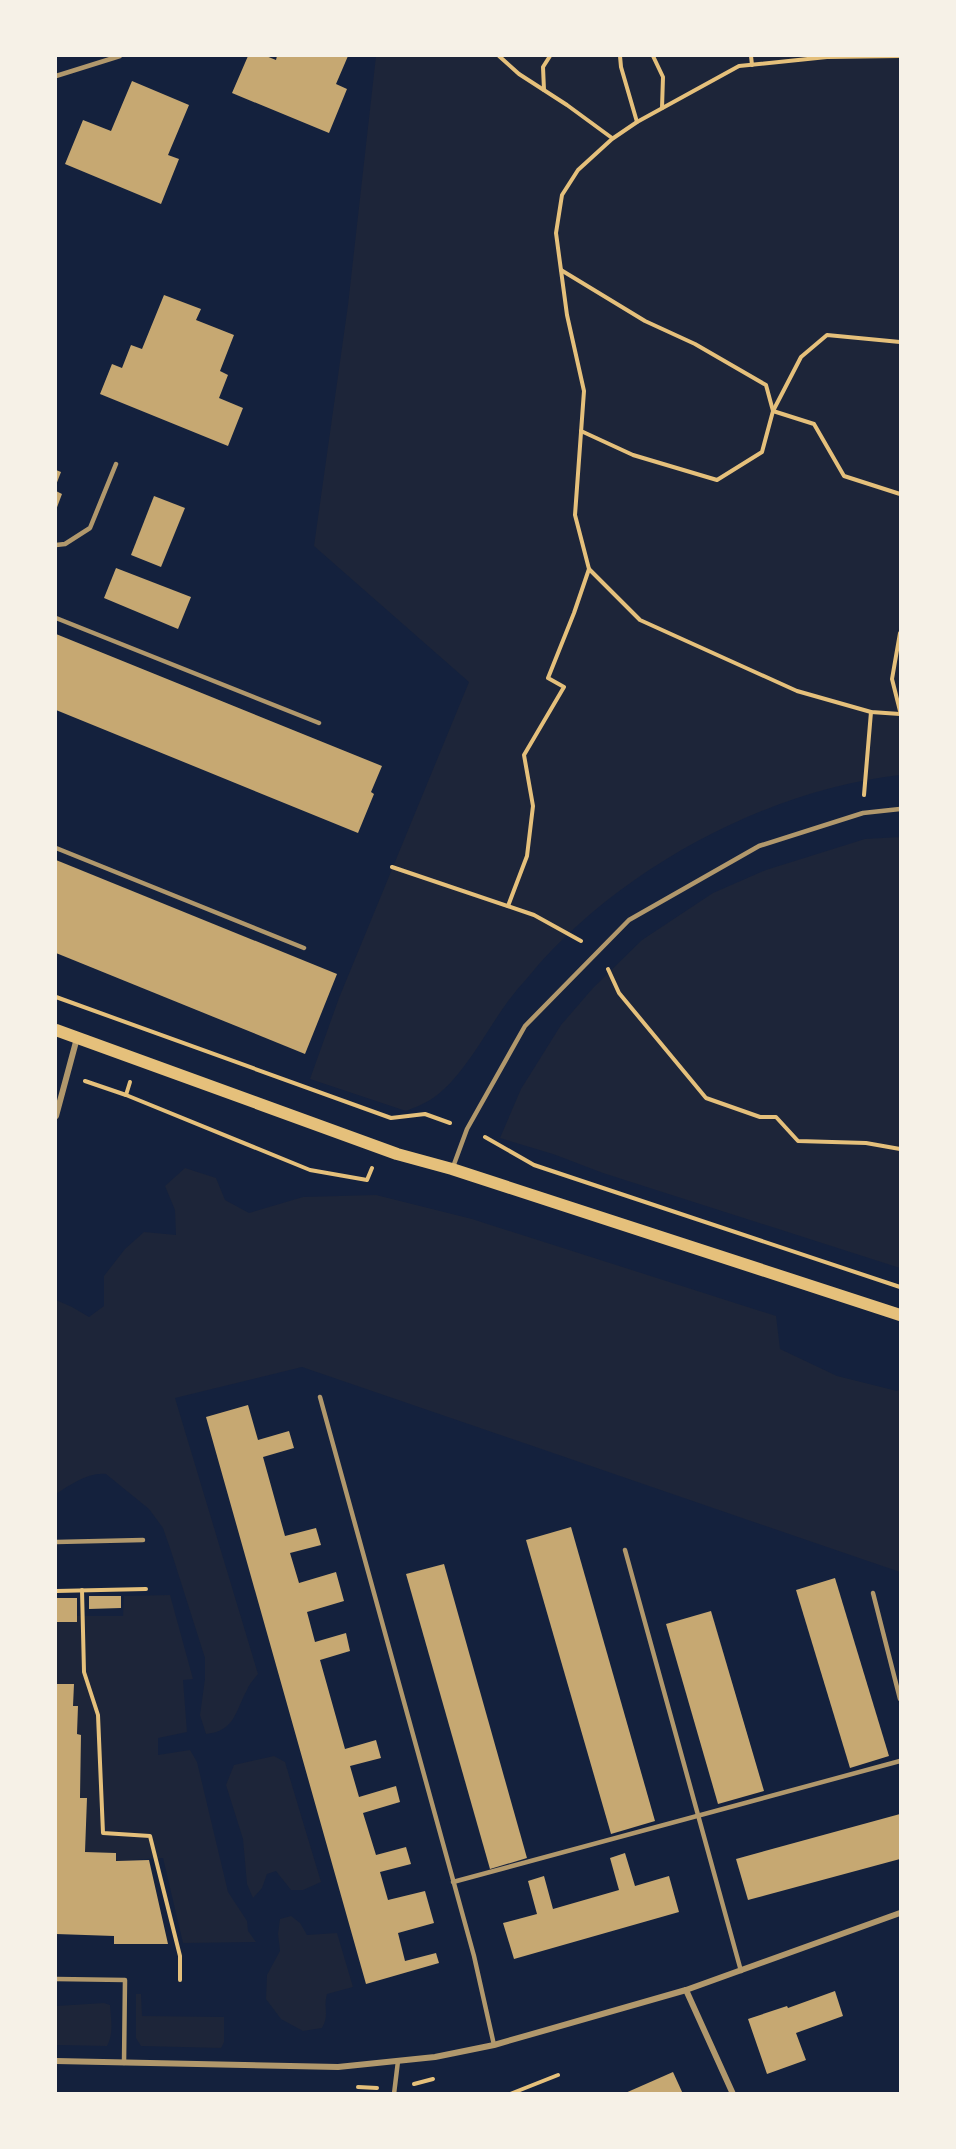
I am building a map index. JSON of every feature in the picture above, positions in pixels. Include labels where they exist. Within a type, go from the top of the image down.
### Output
[{"type":"main road","points":[[56,1030],[380,1148],[452,1169],[900,1316]]},
{"type":"street","points":[[56,1116],[77,1037]]},
{"type":"street","points":[[56,2061],[338,2067],[435,2057],[494,2045],[686,1990],[900,1913]]},
{"type":"street","points":[[686,1990],[733,2094]]},
{"type":"lane","points":[[56,76],[120,56]]},
{"type":"lane","points":[[56,544],[65,544],[90,528],[116,464]]},
{"type":"lane","points":[[56,618],[319,723]]},
{"type":"lane","points":[[452,1169],[467,1129],[525,1026],[629,920],[759,846],[863,813],[900,809]]},
{"type":"lane","points":[[56,848],[304,948]]},
{"type":"lane","points":[[320,1397],[474,1956],[494,2045]]},
{"type":"lane","points":[[56,1542],[143,1540]]},
{"type":"lane","points":[[625,1550],[741,1971]]},
{"type":"lane","points":[[873,1593],[900,1699]]},
{"type":"lane","points":[[453,1882],[900,1761]]},
{"type":"lane","points":[[56,1979],[125,1980],[124,2063]]},
{"type":"lane","points":[[394,2094],[398,2061]]},
{"type":"path","points":[[499,56],[519,74],[612,139]]},
{"type":"path","points":[[544,90],[543,67],[550,56]]},
{"type":"path","points":[[620,56],[637,122]]},
{"type":"path","points":[[653,56],[663,77],[662,109]]},
{"type":"path","points":[[751,56],[752,65]]},
{"type":"path","points":[[900,56],[827,57],[739,66],[637,122],[612,139],[578,171],[562,195],[556,233],[567,315],[584,392],[575,515],[589,569],[640,620],[797,691],[871,712],[900,713],[892,679],[900,633]]},
{"type":"path","points":[[561,270],[645,321],[695,344],[766,385],[773,411]]},
{"type":"path","points":[[581,430],[633,455],[717,480],[762,452],[773,411],[801,357],[827,335],[900,342]]},
{"type":"path","points":[[773,411],[814,424],[844,476],[900,494]]},
{"type":"path","points":[[507,906],[527,856],[533,806],[524,755],[564,687],[548,678],[589,569]]},
{"type":"path","points":[[863,813],[871,712]]},
{"type":"path","points":[[393,867],[534,915],[598,950],[619,993],[706,1098],[760,1117],[776,1117],[798,1141],[866,1143],[900,1149]]},
{"type":"path","points":[[66,1074],[126,1095],[310,1170],[367,1180],[380,1148]]},
{"type":"path","points":[[56,1591],[146,1589]]},
{"type":"path","points":[[82,1590],[84,1672],[98,1715],[103,1833],[150,1836],[180,1956],[180,1980]]},
{"type":"path","points":[[510,2094],[558,2075]]},
{"type":"shaded area","points":[[376,56],[900,56],[900,775],[849,784],[797,798],[746,818],[696,842],[649,870],[605,902],[564,938],[511,997],[472,1056],[452,1081],[430,1100],[406,1111],[310,1079],[339,998],[469,682],[314,546],[348,305]]},
{"type":"shaded area","points":[[900,837],[900,1268],[500,1138],[521,1089],[561,1025],[593,988],[642,940],[713,893],[766,870],[865,839]]},
{"type":"shaded area","points":[[185,1168],[216,1178],[225,1200],[249,1213],[303,1197],[376,1195],[472,1219],[776,1316],[780,1349],[837,1376],[897,1391],[900,1389],[900,1572],[302,1367],[175,1398],[258,1674],[249,1686],[229,1725],[206,1734],[200,1715],[205,1679],[205,1658],[163,1528],[149,1509],[106,1474],[86,1477],[56,1494],[56,1300],[89,1317],[104,1306],[104,1276],[125,1249],[144,1232],[176,1235],[175,1210],[165,1186]]},
{"type":"shaded area","points":[[170,1595],[193,1679],[183,1680],[187,1732],[158,1738],[158,1755],[190,1750],[197,1762],[228,1892],[247,1921],[248,1931],[256,1942],[183,1943],[163,1858],[116,1861],[116,1853],[85,1852],[87,1798],[80,1798],[81,1735],[77,1734],[78,1707],[73,1706],[73,1684],[56,1684],[56,1622],[77,1622],[77,1616],[123,1616],[124,1596]]},
{"type":"shaded area","points":[[274,1756],[285,1762],[321,1882],[303,1890],[291,1890],[276,1871],[267,1874],[262,1888],[253,1898],[247,1884],[243,1839],[226,1785],[234,1765]]},
{"type":"shaded area","points":[[291,1916],[300,1923],[307,1935],[337,1933],[353,1987],[327,1994],[326,2019],[322,2028],[303,2031],[281,2019],[266,1999],[267,1975],[280,1951],[278,1934],[280,1919]]},
{"type":"shaded area","points":[[136,1994],[141,1994],[142,2016],[224,2017],[224,2042],[221,2048],[141,2046],[136,2038]]},
{"type":"shaded area","points":[[104,2003],[110,2005],[111,2036],[107,2046],[56,2045],[56,2006]]},
{"type":"building","points":[[248,56],[266,56],[276,60],[277,56],[348,56],[336,84],[347,89],[329,133],[232,93]]},
{"type":"building","points":[[132,81],[189,105],[168,155],[179,159],[161,204],[65,164],[83,120],[111,131]]},
{"type":"building","points":[[164,295],[201,309],[196,320],[234,335],[220,371],[228,375],[219,398],[243,408],[228,446],[100,394],[112,364],[122,368],[131,345],[142,349]]},
{"type":"building","points":[[56,470],[61,472],[56,485]]},
{"type":"building","points":[[56,491],[62,494],[56,510]]},
{"type":"building","points":[[154,496],[185,508],[161,567],[131,555]]},
{"type":"building","points":[[116,568],[191,597],[178,629],[104,598]]},
{"type":"building","points":[[56,634],[382,766],[371,792],[374,794],[358,833],[56,710]]},
{"type":"building","points":[[56,860],[337,974],[305,1054],[56,953]]},
{"type":"building","points":[[248,1405],[258,1440],[289,1431],[294,1448],[263,1457],[285,1536],[316,1528],[321,1545],[290,1553],[299,1583],[336,1572],[344,1601],[307,1612],[315,1642],[346,1633],[350,1651],[320,1660],[345,1749],[376,1740],[381,1758],[350,1766],[359,1797],[396,1786],[400,1802],[363,1813],[376,1855],[406,1847],[411,1864],[380,1872],[388,1900],[425,1891],[434,1923],[398,1933],[405,1961],[436,1953],[439,1963],[366,1984],[206,1417]]},
{"type":"building","points":[[571,1527],[655,1821],[611,1834],[526,1540]]},
{"type":"building","points":[[444,1564],[527,1858],[490,1869],[406,1574]]},
{"type":"building","points":[[835,1578],[889,1756],[850,1768],[796,1590]]},
{"type":"building","points":[[89,1596],[121,1596],[121,1608],[89,1609]]},
{"type":"building","points":[[56,1598],[77,1598],[77,1622],[56,1622]]},
{"type":"building","points":[[711,1611],[764,1791],[718,1804],[666,1624]]},
{"type":"building","points":[[56,1684],[74,1684],[73,1706],[78,1706],[77,1734],[81,1735],[80,1798],[87,1798],[85,1852],[116,1853],[116,1861],[149,1860],[168,1944],[114,1944],[114,1936],[56,1934]]},
{"type":"building","points":[[900,1814],[900,1859],[748,1900],[736,1859]]},
{"type":"building","points":[[625,1853],[635,1886],[669,1876],[679,1912],[514,1959],[503,1923],[537,1914],[528,1881],[544,1876],[553,1909],[619,1890],[610,1858]]},
{"type":"building","points":[[835,1991],[843,2016],[796,2033],[806,2060],[767,2074],[748,2019]]},
{"type":"building","points":[[673,2072],[683,2094],[623,2094]]}]
